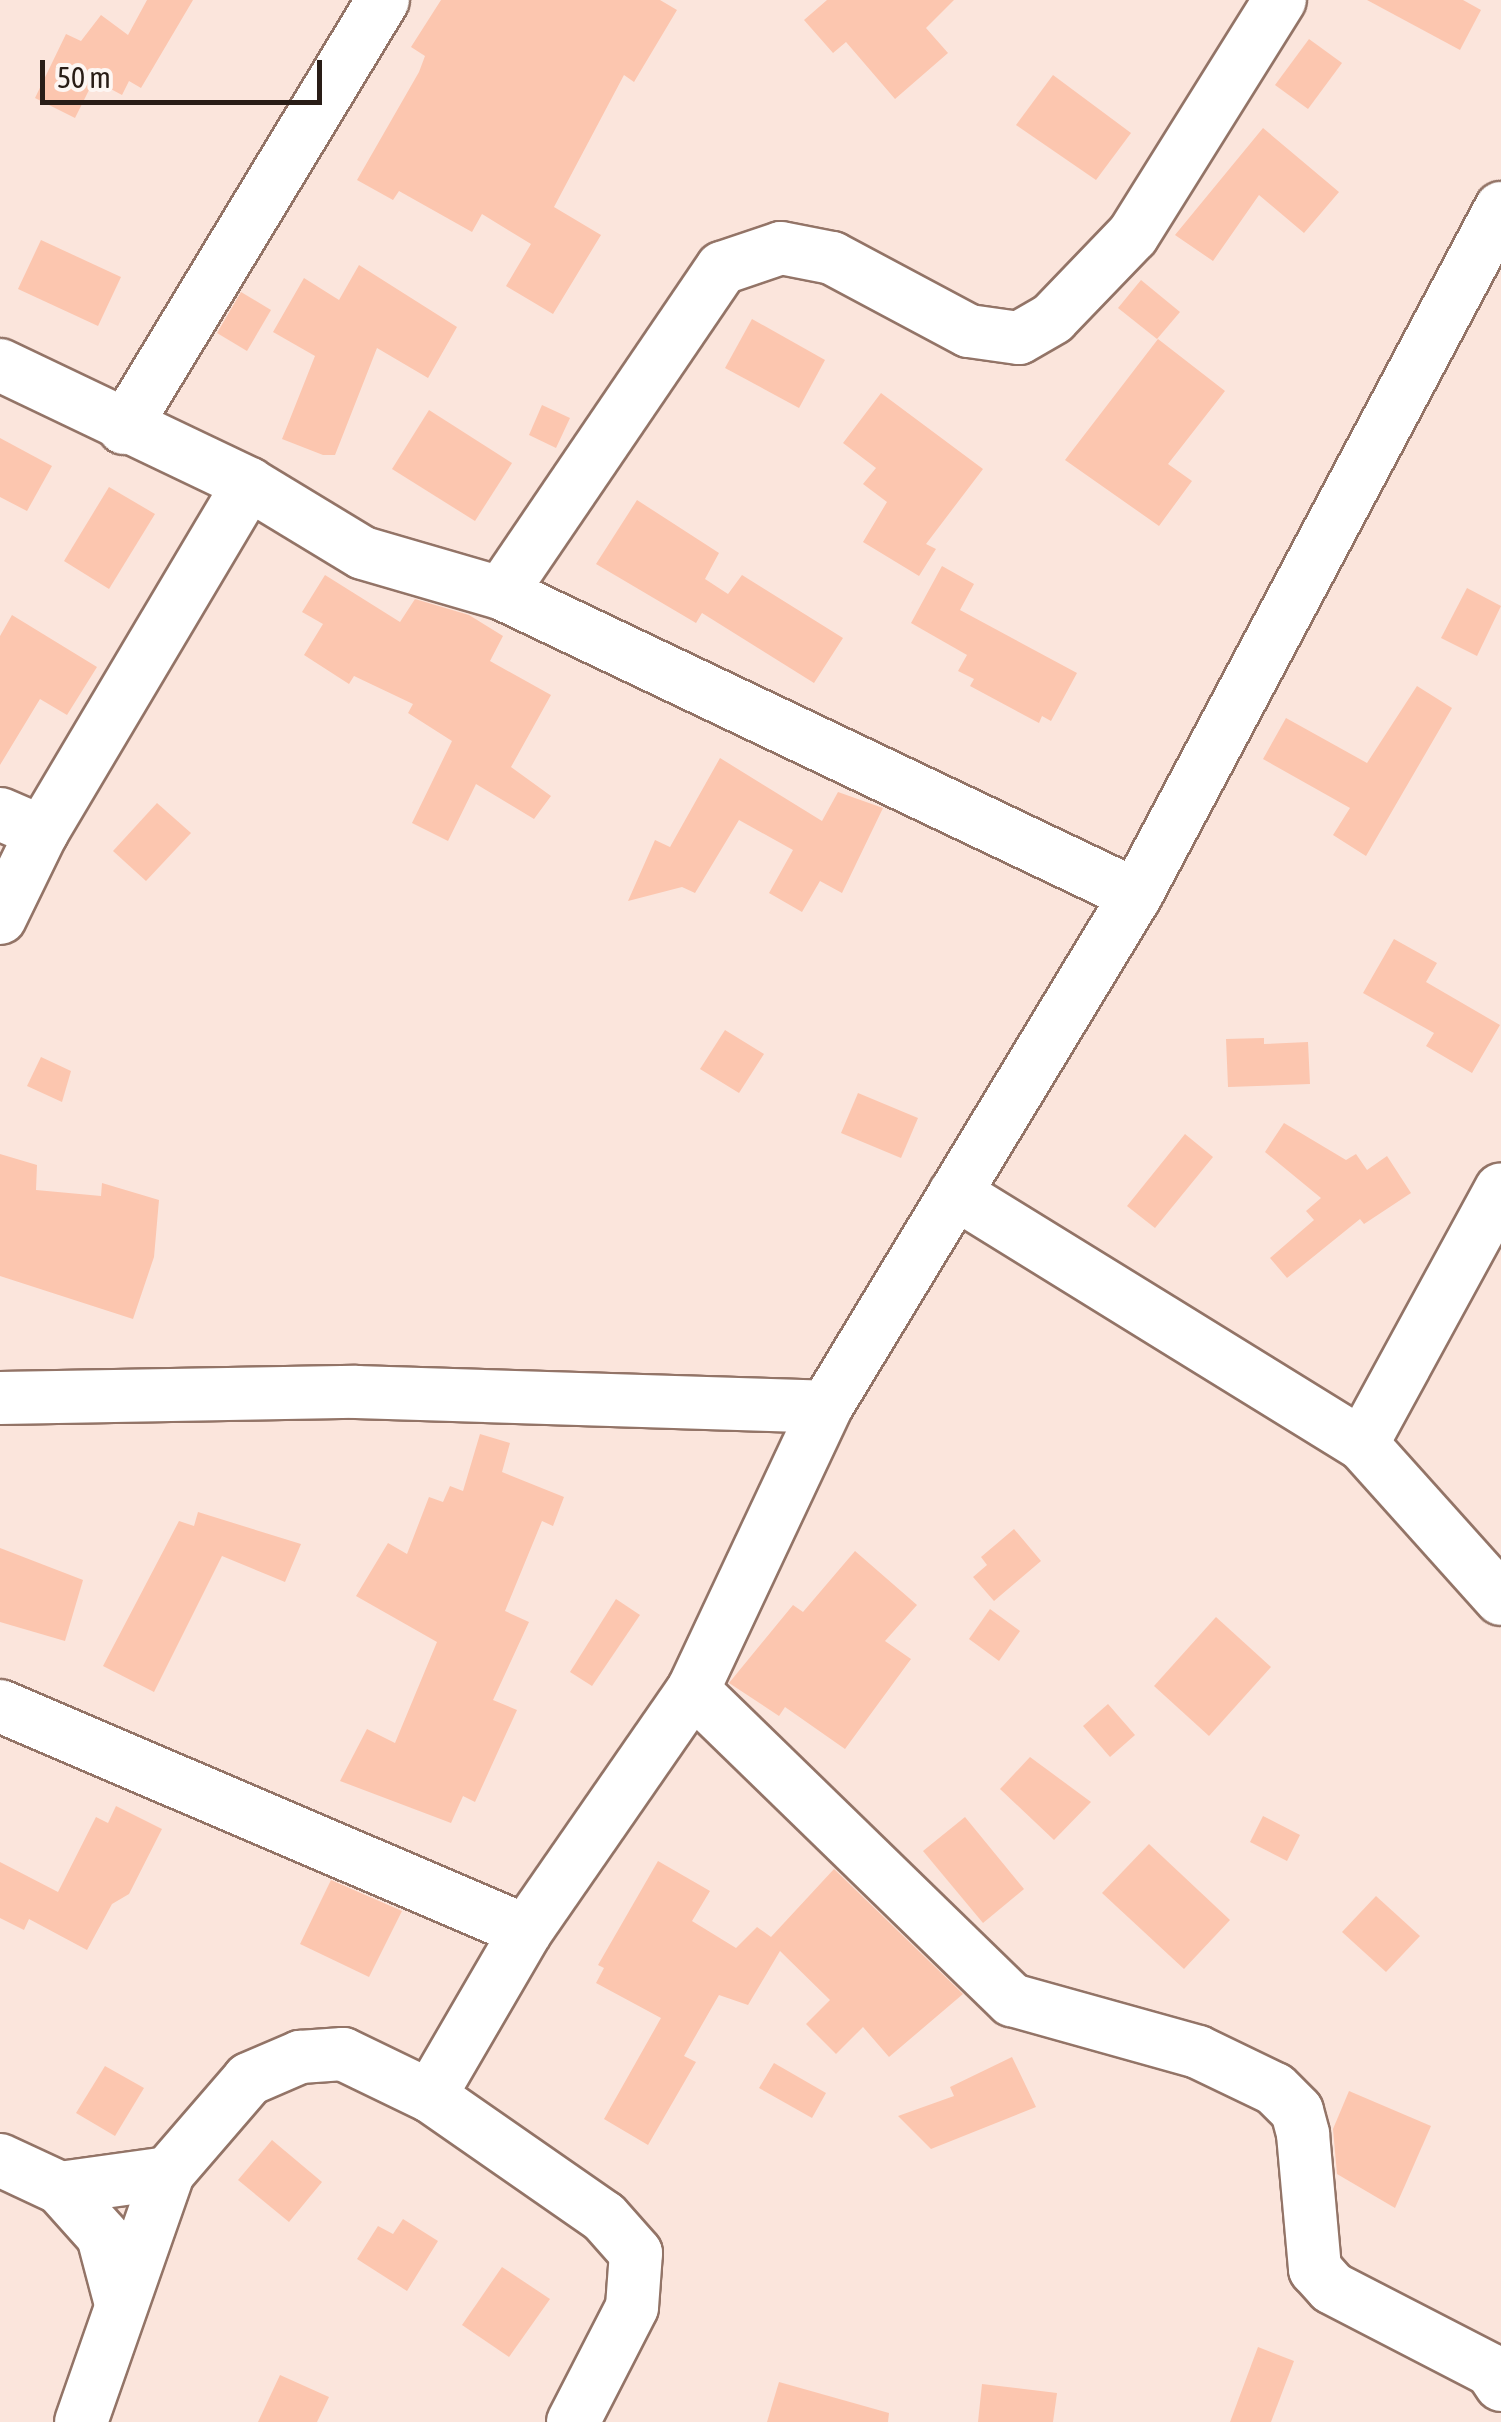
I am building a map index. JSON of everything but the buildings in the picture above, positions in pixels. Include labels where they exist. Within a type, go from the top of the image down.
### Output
[{"type":"street","points":[[124,428],[383,0]]},
{"type":"street","points":[[501,593],[722,268],[781,248],[832,258],[969,331],[1019,338],[1053,318],[1133,235],[1280,0]]},
{"type":"street","points":[[430,2096],[526,1930],[692,1690],[826,1407],[1136,895],[1501,208]]},
{"type":"street","points":[[0,365],[124,428],[250,484],[363,552],[501,593],[1136,895]]},
{"type":"street","points":[[0,918],[21,823],[250,484]]},
{"type":"street","points":[[1362,1444],[1501,1189]]},
{"type":"street","points":[[955,1193],[1362,1444],[1501,1599]]},
{"type":"street","points":[[0,1398],[356,1392],[826,1407]]},
{"type":"street","points":[[692,1690],[1012,2000],[1198,2052],[1275,2089],[1296,2111],[1303,2134],[1315,2269],[1332,2288],[1490,2370],[1501,2386]]},
{"type":"street","points":[[0,1706],[526,1930]]},
{"type":"street","points":[[81,2422],[168,2173],[250,2079],[300,2058],[343,2054],[430,2096],[604,2218],[636,2253],[632,2308],[573,2422]]},
{"type":"street","points":[[0,2160],[60,2188],[103,2236],[120,2304]]},
{"type":"street","points":[[60,2188],[168,2173]]}]
